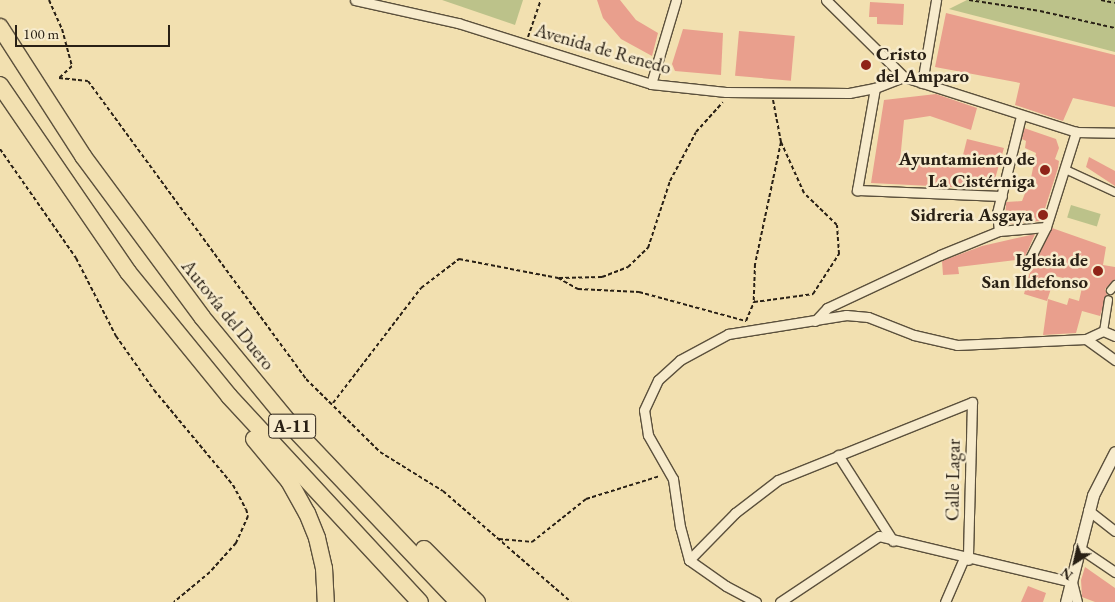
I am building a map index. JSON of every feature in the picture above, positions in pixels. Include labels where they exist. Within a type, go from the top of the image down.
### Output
[{"type":"highway","name":"Autovía del Duero","points":[[0,27],[83,156],[140,237],[295,430],[458,602]]},
{"type":"highway","name":"A-11","points":[[0,85],[128,272],[229,396],[420,602]]},
{"type":"highway","points":[[140,237],[304,426],[477,602]]},
{"type":"highway","points":[[128,272],[166,335],[289,481],[317,538],[326,602]]},
{"type":"street","name":"Avenida de Renedo","points":[[356,0],[458,23],[652,84],[726,92],[849,93],[875,88],[904,77]]},
{"type":"street","points":[[652,84],[676,0]]},
{"type":"street","points":[[826,0],[904,77],[1021,116],[1076,132],[1115,133]]},
{"type":"street","points":[[922,83],[936,0]]},
{"type":"street","points":[[875,88],[857,190],[1002,196]]},
{"type":"street","points":[[999,232],[998,213],[1021,116]]},
{"type":"street","points":[[1030,258],[1046,227],[1076,132]]},
{"type":"street","points":[[1065,168],[1115,192]]},
{"type":"street","points":[[815,321],[827,308],[999,232],[1046,227]]},
{"type":"street","points":[[1110,290],[1115,284]]},
{"type":"street","points":[[1103,331],[1108,300]]},
{"type":"street","points":[[756,602],[726,586],[689,560],[670,473],[648,435],[644,410],[658,380],[680,360],[728,334],[774,329],[857,315],[914,335],[957,345],[1086,339],[1103,331],[1115,336]]},
{"type":"street","points":[[1086,339],[1115,360]]},
{"type":"street","name":"Calle Lagar","points":[[838,455],[972,402],[966,559]]},
{"type":"street","points":[[1066,602],[1088,510],[1115,452]]},
{"type":"street","points":[[689,560],[735,513],[778,480],[838,455],[893,541]]},
{"type":"street","points":[[1088,510],[1115,530]]},
{"type":"street","points":[[780,602],[879,536],[966,559],[1072,582]]},
{"type":"street","points":[[1078,547],[1115,572]]},
{"type":"street","points":[[945,602],[966,559]]},
{"type":"street","points":[[1072,582],[1077,602]]},
{"type":"path","points":[[49,0],[62,29],[72,66],[59,78],[88,82],[283,352],[306,379],[333,403],[380,452],[442,491],[571,602]]},
{"type":"path","points":[[526,44],[541,0]]},
{"type":"path","points":[[969,0],[1040,10],[1115,28]]},
{"type":"path","points":[[1101,0],[1115,3]]},
{"type":"path","points":[[333,403],[421,288],[459,260],[558,278],[602,277],[628,267],[648,248],[670,180],[696,132],[722,106],[726,92]]},
{"type":"path","points":[[754,302],[813,294],[839,254],[837,225],[804,193],[781,142],[771,93]]},
{"type":"path","points":[[746,321],[754,302],[755,264],[781,142]]},
{"type":"path","points":[[0,149],[76,258],[116,336],[154,390],[232,485],[246,509],[248,516],[236,544],[210,572],[174,602]]},
{"type":"path","points":[[558,278],[578,288],[639,292],[774,329]]},
{"type":"path","points":[[499,539],[532,542],[586,499],[670,473]]},
{"type":"green space","points":[[442,0],[523,0],[515,25]]},
{"type":"green space","points":[[967,0],[1115,0],[1115,52],[949,9]]},
{"type":"green space","points":[[1071,205],[1101,214],[1097,226],[1067,217]]},
{"type":"building","points":[[597,0],[620,0],[636,20],[658,33],[652,56],[621,39],[603,18]]},
{"type":"building","points":[[870,2],[904,4],[903,25],[877,24],[877,17],[869,17]]},
{"type":"building","points":[[946,13],[1115,55],[1115,107],[1073,98],[1063,121],[1015,105],[1020,83],[935,67]]},
{"type":"building","points":[[683,29],[723,33],[721,75],[675,71],[672,64]]},
{"type":"building","points":[[739,31],[795,36],[791,81],[735,76]]},
{"type":"building","points":[[936,94],[977,108],[971,130],[930,116],[904,120],[900,161],[961,163],[967,139],[1004,148],[992,189],[970,184],[970,188],[871,183],[884,100]]},
{"type":"building","points":[[1024,128],[1056,139],[1059,148],[1055,159],[1059,161],[1058,168],[1041,221],[1005,224],[1006,202],[1022,201],[1031,178],[1036,153],[1025,148],[1026,141],[1022,139]]},
{"type":"building","points":[[1089,157],[1115,171],[1115,186],[1086,167]]},
{"type":"building","points":[[1052,228],[1106,247],[1103,265],[1115,267],[1115,279],[1105,289],[1107,294],[1100,316],[1082,311],[1076,333],[1043,335],[1048,299],[1067,305],[1069,298],[1079,301],[1083,283],[1055,276],[1047,301],[1024,294],[1029,275]]},
{"type":"building","points":[[1035,234],[1024,259],[958,267],[959,274],[943,275],[942,261],[982,246]]},
{"type":"building","points":[[1085,567],[1115,588],[1115,602],[1095,602],[1082,597],[1081,580]]},
{"type":"building","points":[[1028,586],[1046,593],[1043,602],[1021,602]]},
{"type":"place","name":"Cristo del Amparo","points":[[866,65]]},
{"type":"place","name":"Ayuntamiento de La Cistérniga","points":[[1045,170]]},
{"type":"place","name":"Sidreria Asgaya","points":[[1043,215]]},
{"type":"place","name":"Iglesia de San Ildefonso","points":[[1098,271]]}]
